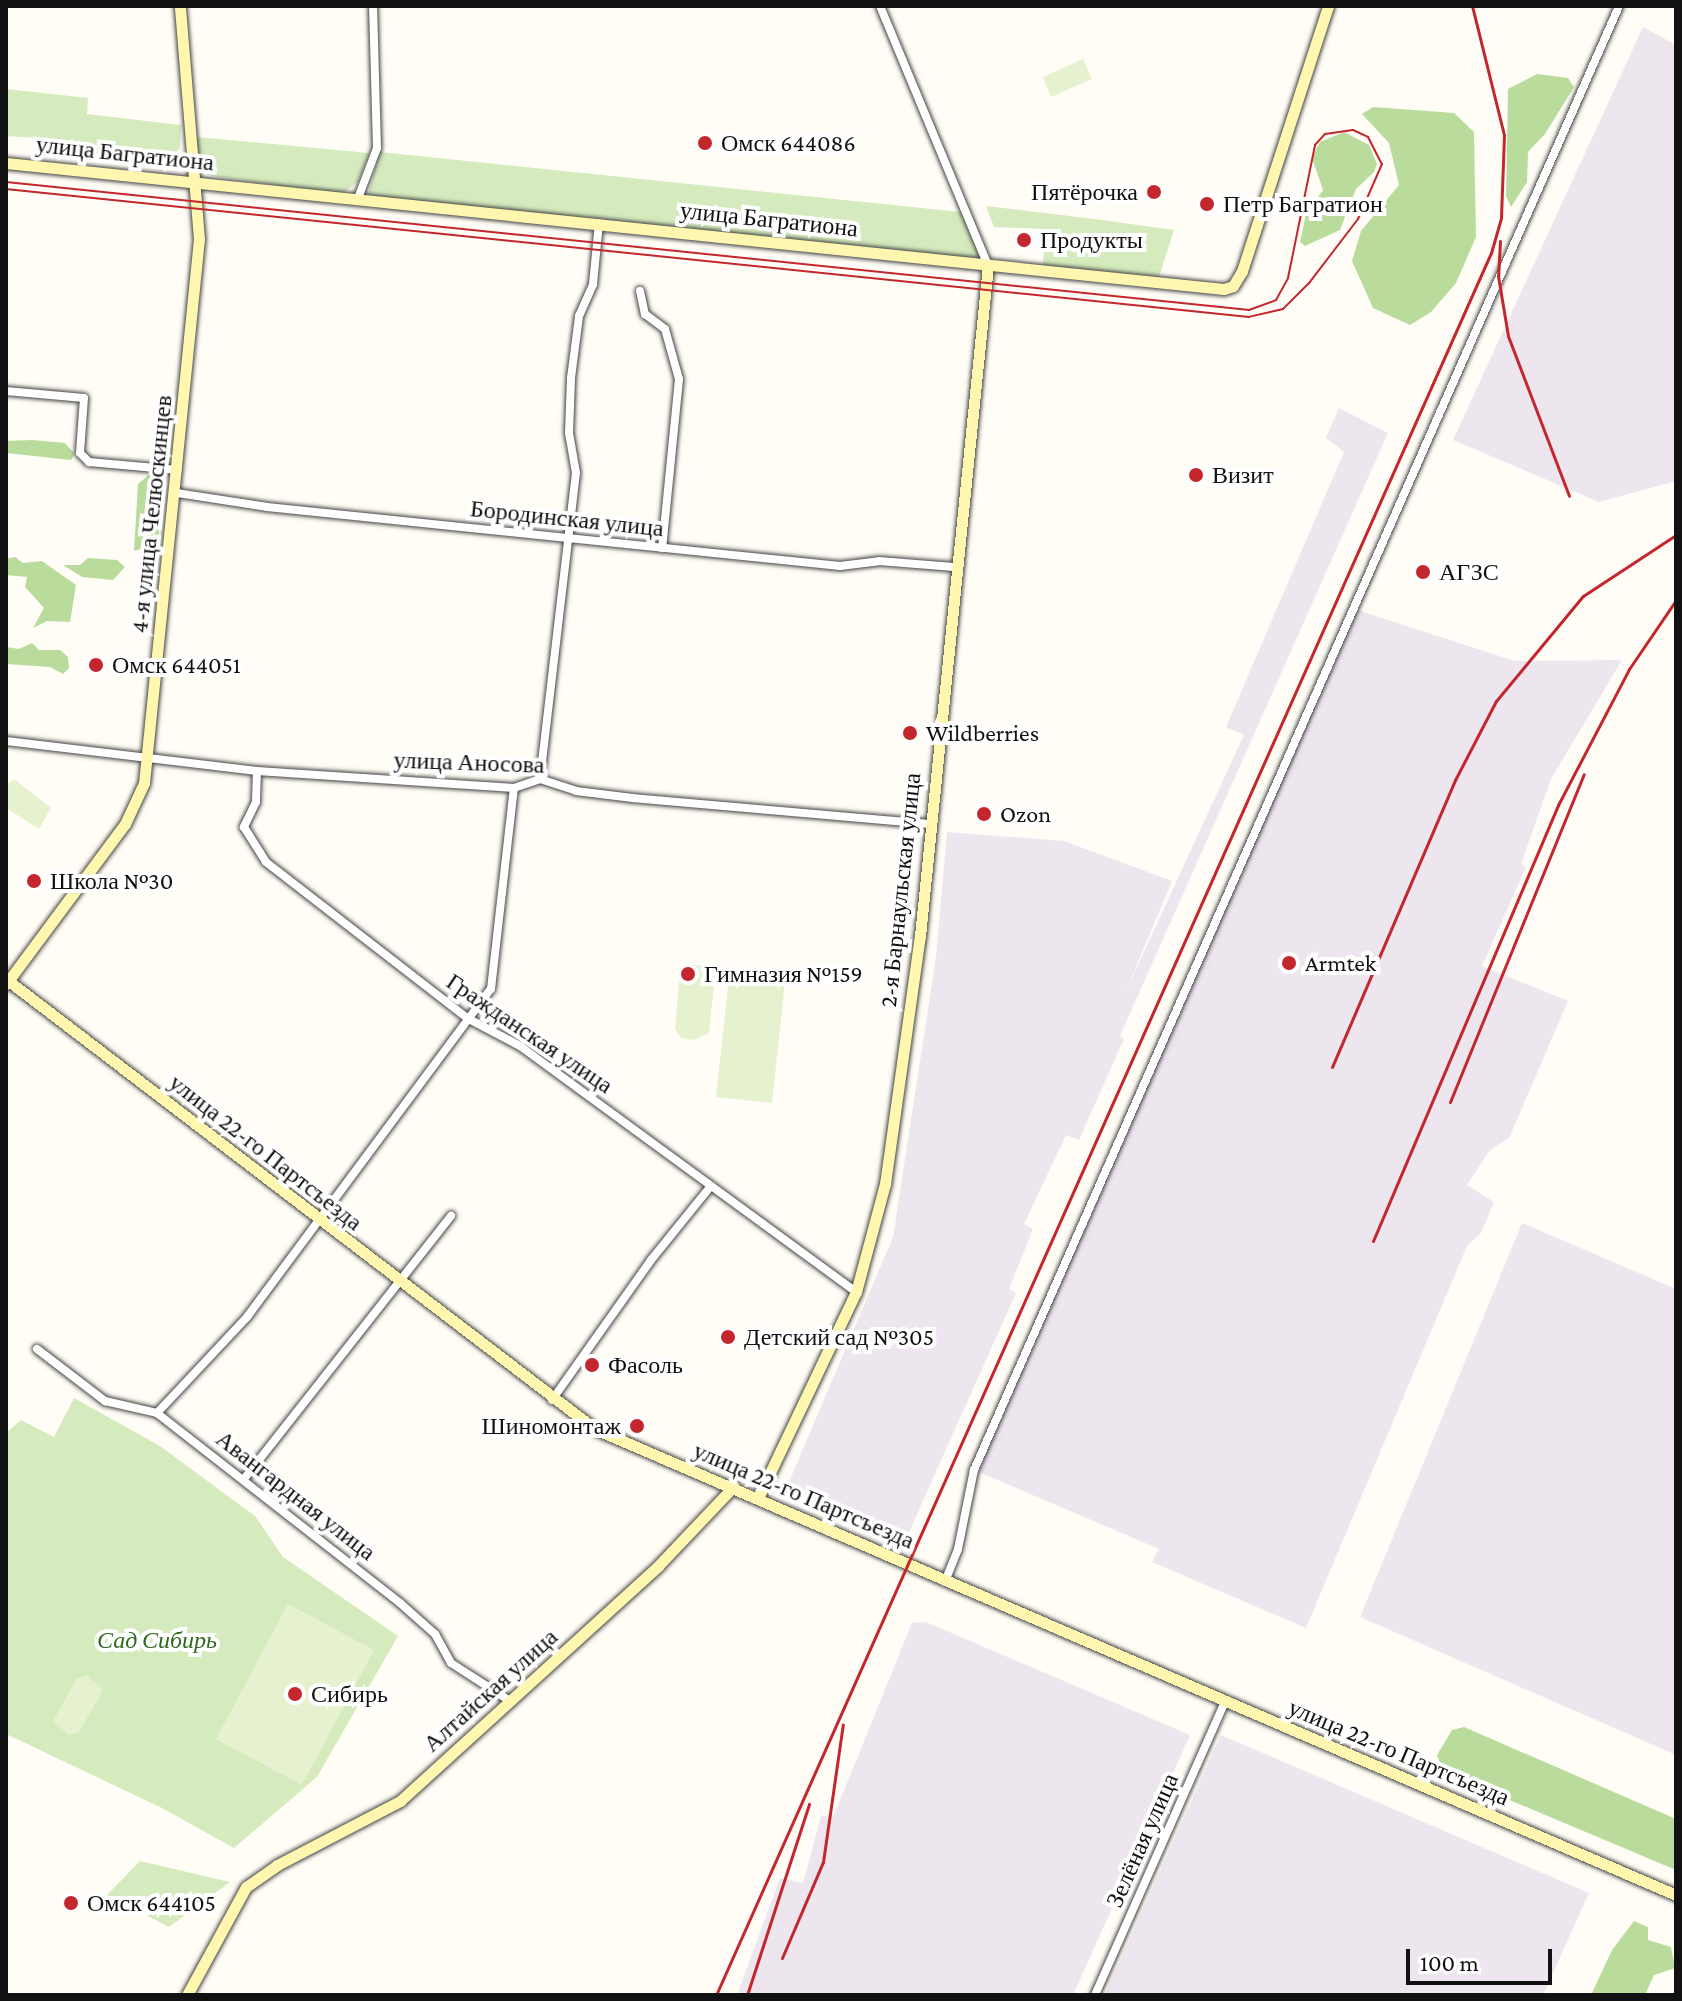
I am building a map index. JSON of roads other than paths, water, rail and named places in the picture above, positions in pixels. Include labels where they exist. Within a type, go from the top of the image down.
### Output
[{"type":"street","name":"4-я улица Челюскинцев","points":[[7,981],[125,824],[138,803],[148,756],[177,493],[199,239],[198,202],[191,181],[180,6]]},
{"type":"street","points":[[357,202],[377,148],[373,6]]},
{"type":"street","points":[[880,6],[988,265]]},
{"type":"street","name":"улица Багратиона","points":[[6,163],[191,181],[357,202],[599,223],[1172,287],[1233,286],[1258,223],[1328,6]]},
{"type":"street","points":[[946,1579],[958,1549],[980,1456],[1619,6]]},
{"type":"street","points":[[540,779],[576,473],[569,433],[571,378],[579,316],[593,284],[599,223]]},
{"type":"street","name":"2-я Барнаульская улица","points":[[759,1496],[856,1292],[885,1184],[931,824],[954,567],[988,265]]},
{"type":"street","points":[[640,291],[645,314],[665,329],[679,379],[662,548]]},
{"type":"street","points":[[6,391],[84,398],[80,453],[89,462],[179,470]]},
{"type":"street","name":"Бородинская улица","points":[[177,493],[840,566],[879,561],[954,567]]},
{"type":"street","name":"улица Аносова","points":[[6,741],[257,771],[514,788],[540,779],[576,791],[633,798],[931,824]]},
{"type":"street","name":"Гражданская улица","points":[[257,771],[256,802],[244,827],[266,862],[467,1018],[520,1046],[856,1292]]},
{"type":"street","points":[[157,1413],[247,1317],[491,989],[514,788]]},
{"type":"street","name":"улица 22-го Партсъезда","points":[[7,981],[552,1400],[620,1442],[759,1496],[1676,1895]]},
{"type":"street","points":[[552,1400],[651,1260],[711,1186]]},
{"type":"street","points":[[244,1479],[451,1216]]},
{"type":"street","name":"Авангардная улица","points":[[37,1349],[105,1401],[157,1413],[400,1603],[435,1634],[451,1663],[510,1701]]},
{"type":"street","name":"Алтайская улица","points":[[187,1995],[246,1887],[277,1865],[400,1801],[658,1566],[734,1486]]},
{"type":"street","name":"Зелёная улица","points":[[1095,1995],[1225,1701]]},
{"type":"tram line","points":[[6,182],[1249,310],[1276,300],[1288,278],[1315,145],[1325,134],[1353,130],[1368,137],[1382,164],[1358,219],[1309,283],[1283,309],[1249,317],[6,189]]},
{"type":"railway","points":[[716,1995],[1491,253],[1501,217],[1504,135],[1472,6]]},
{"type":"railway","points":[[1500,241],[1498,276],[1508,336],[1569,496]]},
{"type":"railway","points":[[1332,1067],[1455,780],[1496,701],[1583,596],[1676,535]]},
{"type":"railway","points":[[1373,1241],[1558,805],[1629,669],[1676,600]]},
{"type":"railway","points":[[1450,1102],[1584,774]]},
{"type":"railway","points":[[782,1958],[823,1862],[843,1724]]},
{"type":"railway","points":[[747,1995],[809,1804]]},
{"type":"place","name":"Омск 644086","points":[[705,143]]},
{"type":"place","name":"Пятёрочка","points":[[1154,192]]},
{"type":"place","name":"Петр Багратион","points":[[1207,204]]},
{"type":"place","name":"Продукты","points":[[1024,240]]},
{"type":"place","name":"Визит","points":[[1196,475]]},
{"type":"place","name":"АГЗС","points":[[1423,572]]},
{"type":"place","name":"Омск 644051","points":[[96,665]]},
{"type":"place","name":"Wildberries","points":[[910,733]]},
{"type":"place","name":"Ozon","points":[[984,814]]},
{"type":"place","name":"Школа №30","points":[[34,881]]},
{"type":"place","name":"Armtek","points":[[1289,963]]},
{"type":"place","name":"Гимназия №159","points":[[688,974]]},
{"type":"place","name":"Детский сад №305","points":[[728,1337]]},
{"type":"place","name":"Фасоль","points":[[592,1365]]},
{"type":"place","name":"Шиномонтаж","points":[[637,1426]]},
{"type":"place","name":"Сибирь","points":[[295,1694]]},
{"type":"place","name":"Омск 644105","points":[[71,1903]]},
{"type":"park label","name":"Сад Сибирь","points":[[157,1640]]}]
